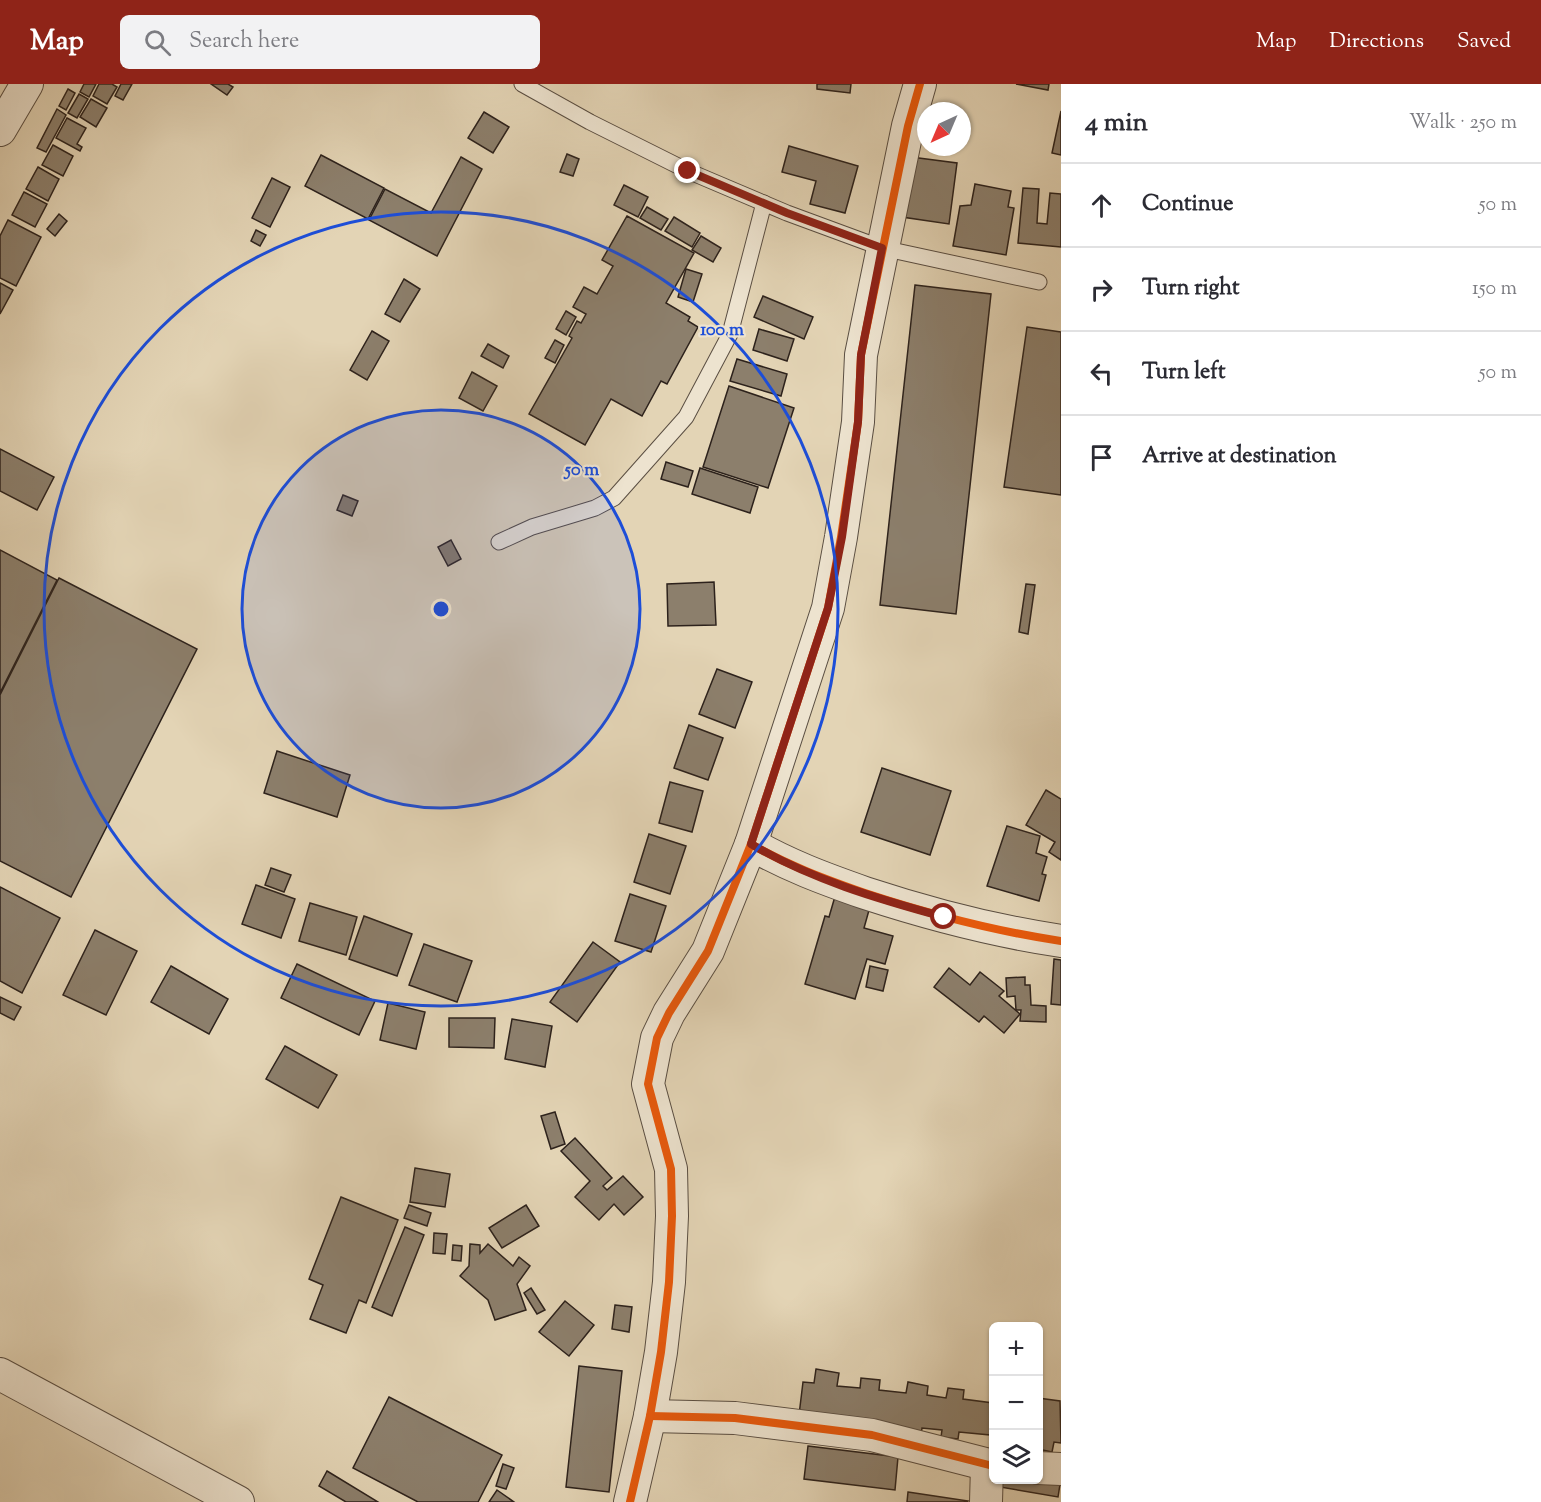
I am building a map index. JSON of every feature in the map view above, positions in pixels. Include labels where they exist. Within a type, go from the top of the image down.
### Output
[{"type":"street","points":[[0,130],[27,84]]},
{"type":"street","points":[[630,1502],[650,1416],[661,1352],[669,1282],[672,1216],[671,1169],[648,1084],[657,1038],[669,1013],[708,951],[751,844],[828,608],[842,537],[858,422],[861,355],[908,126],[920,84]]},
{"type":"street","points":[[751,844],[807,873],[904,906],[982,927],[1061,941]]},
{"type":"street","points":[[0,1374],[203,1489],[238,1502]]},
{"type":"street","points":[[650,1416],[735,1418],[872,1435],[989,1466]]},
{"type":"street","points":[[1043,1468],[1061,1469]]},
{"type":"street","points":[[986,1502],[989,1475]]},
{"type":"lane","points":[[522,84],[590,122],[688,171],[764,203],[882,248],[1039,282]]},
{"type":"lane","points":[[499,542],[532,527],[595,508],[614,498],[686,417],[730,334],[764,203]]},
{"type":"building","points":[[84,84],[96,84],[89,97],[80,92]]},
{"type":"building","points":[[99,84],[112,84],[117,87],[107,104],[93,96]]},
{"type":"building","points":[[121,84],[132,84],[123,100],[115,96]]},
{"type":"building","points":[[211,84],[228,84],[233,87],[227,95]]},
{"type":"building","points":[[817,84],[851,84],[850,93],[817,89]]},
{"type":"building","points":[[1016,84],[1049,84],[1048,90]]},
{"type":"building","points":[[68,89],[75,93],[66,110],[59,106]]},
{"type":"building","points":[[79,94],[88,99],[77,118],[68,113]]},
{"type":"building","points":[[91,99],[107,108],[96,127],[80,117]]},
{"type":"building","points":[[57,109],[66,115],[46,152],[37,148]]},
{"type":"building","points":[[1061,111],[1061,155],[1052,153]]},
{"type":"building","points":[[484,112],[509,127],[493,153],[468,138]]},
{"type":"building","points":[[67,118],[86,128],[77,144],[82,147],[80,151],[56,138]]},
{"type":"building","points":[[53,145],[73,156],[63,176],[42,165]]},
{"type":"building","points":[[789,146],[858,166],[845,213],[810,204],[816,181],[782,172]]},
{"type":"building","points":[[567,154],[579,159],[573,176],[560,172]]},
{"type":"building","points":[[321,155],[384,188],[368,219],[305,186]]},
{"type":"building","points":[[461,157],[482,169],[437,256],[369,220],[385,189],[431,213]]},
{"type":"building","points":[[911,157],[957,163],[949,224],[902,217]]},
{"type":"building","points":[[38,167],[59,179],[48,201],[26,189]]},
{"type":"building","points":[[272,178],[290,187],[270,227],[252,218]]},
{"type":"building","points":[[975,184],[1011,191],[1008,207],[1014,208],[1006,255],[953,246],[960,206],[971,205]]},
{"type":"building","points":[[624,185],[648,197],[638,217],[614,205]]},
{"type":"building","points":[[1023,188],[1039,189],[1037,223],[1047,224],[1050,193],[1061,194],[1061,247],[1018,243]]},
{"type":"building","points":[[24,192],[47,204],[35,227],[12,215]]},
{"type":"building","points":[[647,207],[668,219],[661,230],[640,218]]},
{"type":"building","points":[[59,214],[67,221],[55,236],[47,229]]},
{"type":"building","points":[[627,216],[694,253],[666,303],[690,317],[688,321],[698,327],[667,384],[661,381],[642,416],[611,399],[585,445],[529,414],[572,338],[569,336],[577,321],[581,323],[586,314],[573,307],[584,287],[597,294],[613,266],[602,260]]},
{"type":"building","points":[[674,217],[700,233],[692,247],[665,231]]},
{"type":"building","points":[[8,220],[41,237],[16,286],[0,278],[0,236]]},
{"type":"building","points":[[256,230],[266,235],[260,246],[251,241]]},
{"type":"building","points":[[701,236],[721,248],[713,262],[692,250]]},
{"type":"building","points":[[686,269],[702,274],[693,302],[678,297]]},
{"type":"building","points":[[404,279],[420,289],[400,322],[385,314]]},
{"type":"building","points":[[0,283],[13,290],[0,314]]},
{"type":"building","points":[[915,285],[991,294],[956,614],[880,605]]},
{"type":"building","points":[[763,296],[813,317],[804,339],[754,317]]},
{"type":"building","points":[[566,311],[576,317],[566,335],[556,329]]},
{"type":"building","points":[[1027,327],[1061,332],[1061,495],[1004,487]]},
{"type":"building","points":[[759,329],[794,339],[787,361],[753,350]]},
{"type":"building","points":[[372,331],[389,341],[367,380],[350,370]]},
{"type":"building","points":[[555,340],[564,345],[555,363],[545,358]]},
{"type":"building","points":[[488,344],[509,356],[503,368],[481,356]]},
{"type":"building","points":[[737,359],[787,374],[781,396],[730,381]]},
{"type":"building","points":[[472,372],[497,386],[483,411],[459,398]]},
{"type":"building","points":[[729,386],[794,408],[768,488],[703,467]]},
{"type":"building","points":[[0,449],[54,477],[37,510],[0,491]]},
{"type":"building","points":[[666,462],[693,471],[688,487],[661,479]]},
{"type":"building","points":[[700,468],[758,487],[750,513],[692,494]]},
{"type":"building","points":[[343,495],[358,501],[352,516],[337,510]]},
{"type":"building","points":[[451,540],[461,559],[448,566],[438,547]]},
{"type":"building","points":[[0,550],[57,580],[0,693]]},
{"type":"building","points":[[59,578],[197,649],[71,897],[0,861],[0,695]]},
{"type":"building","points":[[714,582],[716,625],[668,626],[667,584]]},
{"type":"building","points":[[1026,584],[1035,585],[1028,634],[1019,632]]},
{"type":"building","points":[[717,669],[752,682],[735,728],[699,714]]},
{"type":"building","points":[[689,725],[723,738],[708,780],[674,768]]},
{"type":"building","points":[[277,751],[350,775],[337,817],[264,793]]},
{"type":"building","points":[[882,768],[951,791],[930,855],[861,832]]},
{"type":"building","points":[[670,782],[703,791],[692,832],[659,823]]},
{"type":"building","points":[[1046,790],[1061,799],[1061,860],[1049,852],[1055,842],[1026,825]]},
{"type":"building","points":[[1007,826],[1040,836],[1036,853],[1047,857],[1042,874],[1046,875],[1039,901],[987,886]]},
{"type":"building","points":[[649,834],[686,846],[670,894],[634,882]]},
{"type":"building","points":[[271,868],[291,875],[284,892],[265,885]]},
{"type":"building","points":[[256,885],[295,899],[281,938],[242,924]]},
{"type":"building","points":[[0,887],[60,918],[22,993],[0,981]]},
{"type":"building","points":[[836,893],[871,903],[864,928],[893,936],[885,964],[867,959],[855,999],[805,984],[825,916],[829,917]]},
{"type":"building","points":[[630,894],[666,906],[651,952],[615,941]]},
{"type":"building","points":[[310,903],[357,917],[346,955],[299,941]]},
{"type":"building","points":[[364,916],[412,934],[397,976],[349,959]]},
{"type":"building","points":[[95,930],[137,951],[106,1015],[63,995]]},
{"type":"building","points":[[593,942],[620,962],[577,1022],[550,1002]]},
{"type":"building","points":[[424,944],[472,961],[457,1002],[409,985]]},
{"type":"building","points":[[1054,959],[1061,960],[1061,1005],[1051,1004]]},
{"type":"building","points":[[297,964],[375,1001],[359,1035],[281,998]]},
{"type":"building","points":[[171,966],[228,999],[209,1034],[151,1002]]},
{"type":"building","points":[[870,966],[888,970],[883,991],[866,987]]},
{"type":"building","points":[[949,968],[970,985],[980,972],[1004,991],[999,996],[1020,1014],[1004,1033],[984,1016],[979,1022],[934,987]]},
{"type":"building","points":[[1025,977],[1025,985],[1030,985],[1031,1005],[1046,1006],[1046,1022],[1020,1021],[1021,1010],[1016,1010],[1015,996],[1007,997],[1006,978]]},
{"type":"building","points":[[0,997],[21,1007],[14,1020],[0,1013]]},
{"type":"building","points":[[388,1003],[425,1012],[416,1049],[380,1040]]},
{"type":"building","points":[[449,1018],[495,1018],[494,1048],[449,1047]]},
{"type":"building","points":[[512,1019],[552,1026],[545,1067],[505,1059]]},
{"type":"building","points":[[285,1046],[337,1075],[318,1108],[266,1079]]},
{"type":"building","points":[[555,1112],[565,1144],[551,1149],[541,1116]]},
{"type":"building","points":[[575,1138],[612,1178],[603,1186],[607,1190],[623,1176],[643,1197],[624,1215],[614,1204],[599,1220],[575,1197],[590,1181],[561,1151]]},
{"type":"building","points":[[415,1168],[450,1174],[445,1207],[410,1202]]},
{"type":"building","points":[[341,1197],[398,1220],[366,1303],[359,1300],[346,1333],[310,1319],[323,1285],[309,1279]]},
{"type":"building","points":[[409,1205],[431,1213],[427,1226],[404,1218]]},
{"type":"building","points":[[526,1205],[539,1226],[502,1248],[489,1228]]},
{"type":"building","points":[[405,1227],[424,1235],[392,1316],[372,1307]]},
{"type":"building","points":[[434,1233],[447,1234],[445,1254],[433,1253]]},
{"type":"building","points":[[470,1244],[480,1245],[480,1253],[488,1244],[513,1266],[519,1257],[530,1266],[517,1284],[526,1310],[495,1320],[488,1300],[460,1276],[469,1266]]},
{"type":"building","points":[[453,1245],[462,1246],[461,1261],[452,1260]]},
{"type":"building","points":[[531,1288],[545,1310],[537,1314],[524,1293]]},
{"type":"building","points":[[565,1301],[594,1325],[569,1356],[539,1332]]},
{"type":"building","points":[[615,1305],[632,1307],[629,1332],[612,1329]]},
{"type":"building","points":[[579,1366],[622,1371],[609,1492],[566,1487]]},
{"type":"building","points":[[816,1369],[839,1373],[837,1386],[860,1388],[861,1378],[880,1380],[879,1390],[906,1393],[908,1382],[928,1386],[927,1395],[946,1398],[948,1388],[964,1390],[963,1399],[989,1402],[989,1435],[959,1432],[958,1439],[941,1437],[942,1430],[922,1428],[921,1435],[900,1432],[901,1426],[799,1415],[803,1382],[814,1383]]},
{"type":"building","points":[[389,1397],[502,1455],[478,1502],[418,1502],[353,1468]]},
{"type":"building","points":[[1043,1399],[1060,1401],[1061,1443],[1054,1442],[1052,1452],[1043,1450]]},
{"type":"building","points":[[808,1446],[898,1457],[895,1490],[804,1479]]},
{"type":"building","points":[[503,1464],[514,1468],[506,1489],[496,1486]]},
{"type":"building","points":[[327,1471],[378,1502],[346,1502],[319,1486]]},
{"type":"building","points":[[1061,1478],[1058,1497],[1000,1487],[1001,1484],[1043,1484],[1043,1479]]},
{"type":"building","points":[[497,1490],[514,1502],[489,1502]]},
{"type":"building","points":[[908,1492],[968,1501],[907,1502]]},
{"type":"cycle path","points":[[630,1502],[650,1416],[661,1352],[669,1282],[672,1216],[671,1169],[648,1084],[657,1038],[669,1013],[708,951],[751,844],[828,608],[858,422],[861,355],[908,126],[920,84]]},
{"type":"cycle path","points":[[751,844],[806,871],[889,901],[986,927],[1061,941]]},
{"type":"cycle path","points":[[650,1416],[735,1418],[872,1435],[989,1465]]},
{"type":"route","points":[[688,171],[787,213],[882,248],[861,355],[858,422],[842,537],[828,608],[751,844],[807,873],[944,917]]}]
